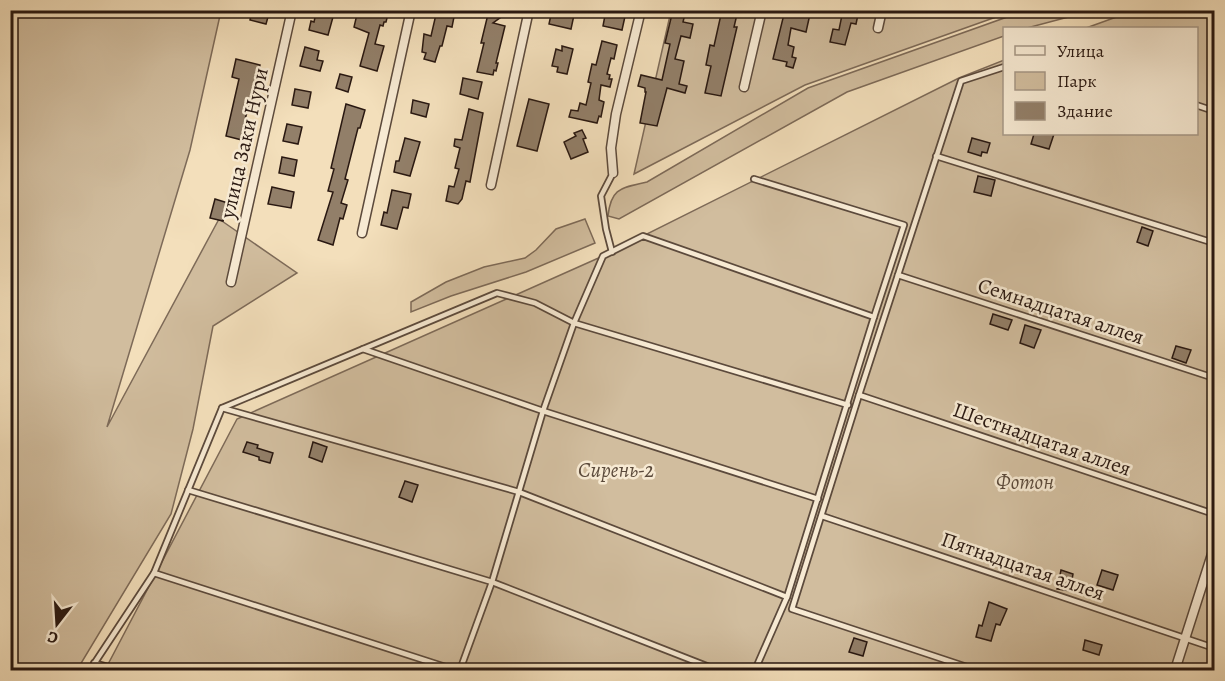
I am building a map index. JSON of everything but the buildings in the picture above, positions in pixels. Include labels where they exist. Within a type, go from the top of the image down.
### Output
[{"type":"street","name":"улица Заки Нури","points":[[231,282],[292,10]]},
{"type":"street","points":[[362,233],[411,10]]},
{"type":"street","points":[[491,185],[529,10]]},
{"type":"street","points":[[613,173],[611,148],[616,114],[641,10]]},
{"type":"street","points":[[744,87],[762,10]]},
{"type":"street","points":[[878,28],[882,10]]},
{"type":"street","points":[[1175,670],[1215,548]]},
{"type":"lane","points":[[976,670],[792,609],[961,81],[1003,68]]},
{"type":"lane","points":[[1198,105],[1215,111]]},
{"type":"lane","points":[[936,156],[1215,243]]},
{"type":"lane","points":[[612,252],[601,196],[613,173]]},
{"type":"lane","points":[[754,179],[904,225],[787,597],[755,670]]},
{"type":"lane","points":[[460,670],[492,582],[543,411],[574,323],[603,256],[643,236],[874,317]]},
{"type":"lane","name":"Семнадцатая аллея","points":[[898,275],[1215,378]]},
{"type":"lane","points":[[90,670],[154,573],[222,408],[497,293],[535,303],[574,323],[848,405]]},
{"type":"lane","points":[[363,349],[543,411],[818,499]]},
{"type":"lane","name":"Шестнадцатая аллея","points":[[859,395],[1215,514]]},
{"type":"lane","points":[[222,408],[519,492],[787,597]]},
{"type":"lane","points":[[188,490],[492,582],[717,670]]},
{"type":"lane","name":"Пятнадцатая аллея","points":[[822,516],[1215,648]]},
{"type":"lane","points":[[154,573],[455,670]]},
{"type":"lane","points":[[94,663],[120,670]]},
{"type":"green space","points":[[10,11],[221,11],[190,150],[107,427],[219,219],[297,273],[213,326],[193,429],[171,514],[77,670],[11,670]]},
{"type":"green space","points":[[671,11],[1013,11],[805,85],[634,174]]},
{"type":"green space","points":[[1024,11],[1091,11],[1031,27],[1003,27],[1003,36],[847,92],[619,219],[608,216],[612,199],[619,190],[647,182],[808,88]]},
{"type":"green space","points":[[1133,11],[1214,11],[1214,670],[105,670],[237,419],[603,256],[959,78],[1003,60],[1003,135],[1198,135],[1198,27],[1089,27]]},
{"type":"green space","points":[[585,219],[595,243],[526,272],[451,296],[411,312],[411,302],[446,282],[484,267],[525,258],[556,229]]},
{"type":"park label","name":"Сирень-2","points":[[616,470]]},
{"type":"park label","name":"Фотон","points":[[1025,482]]}]
